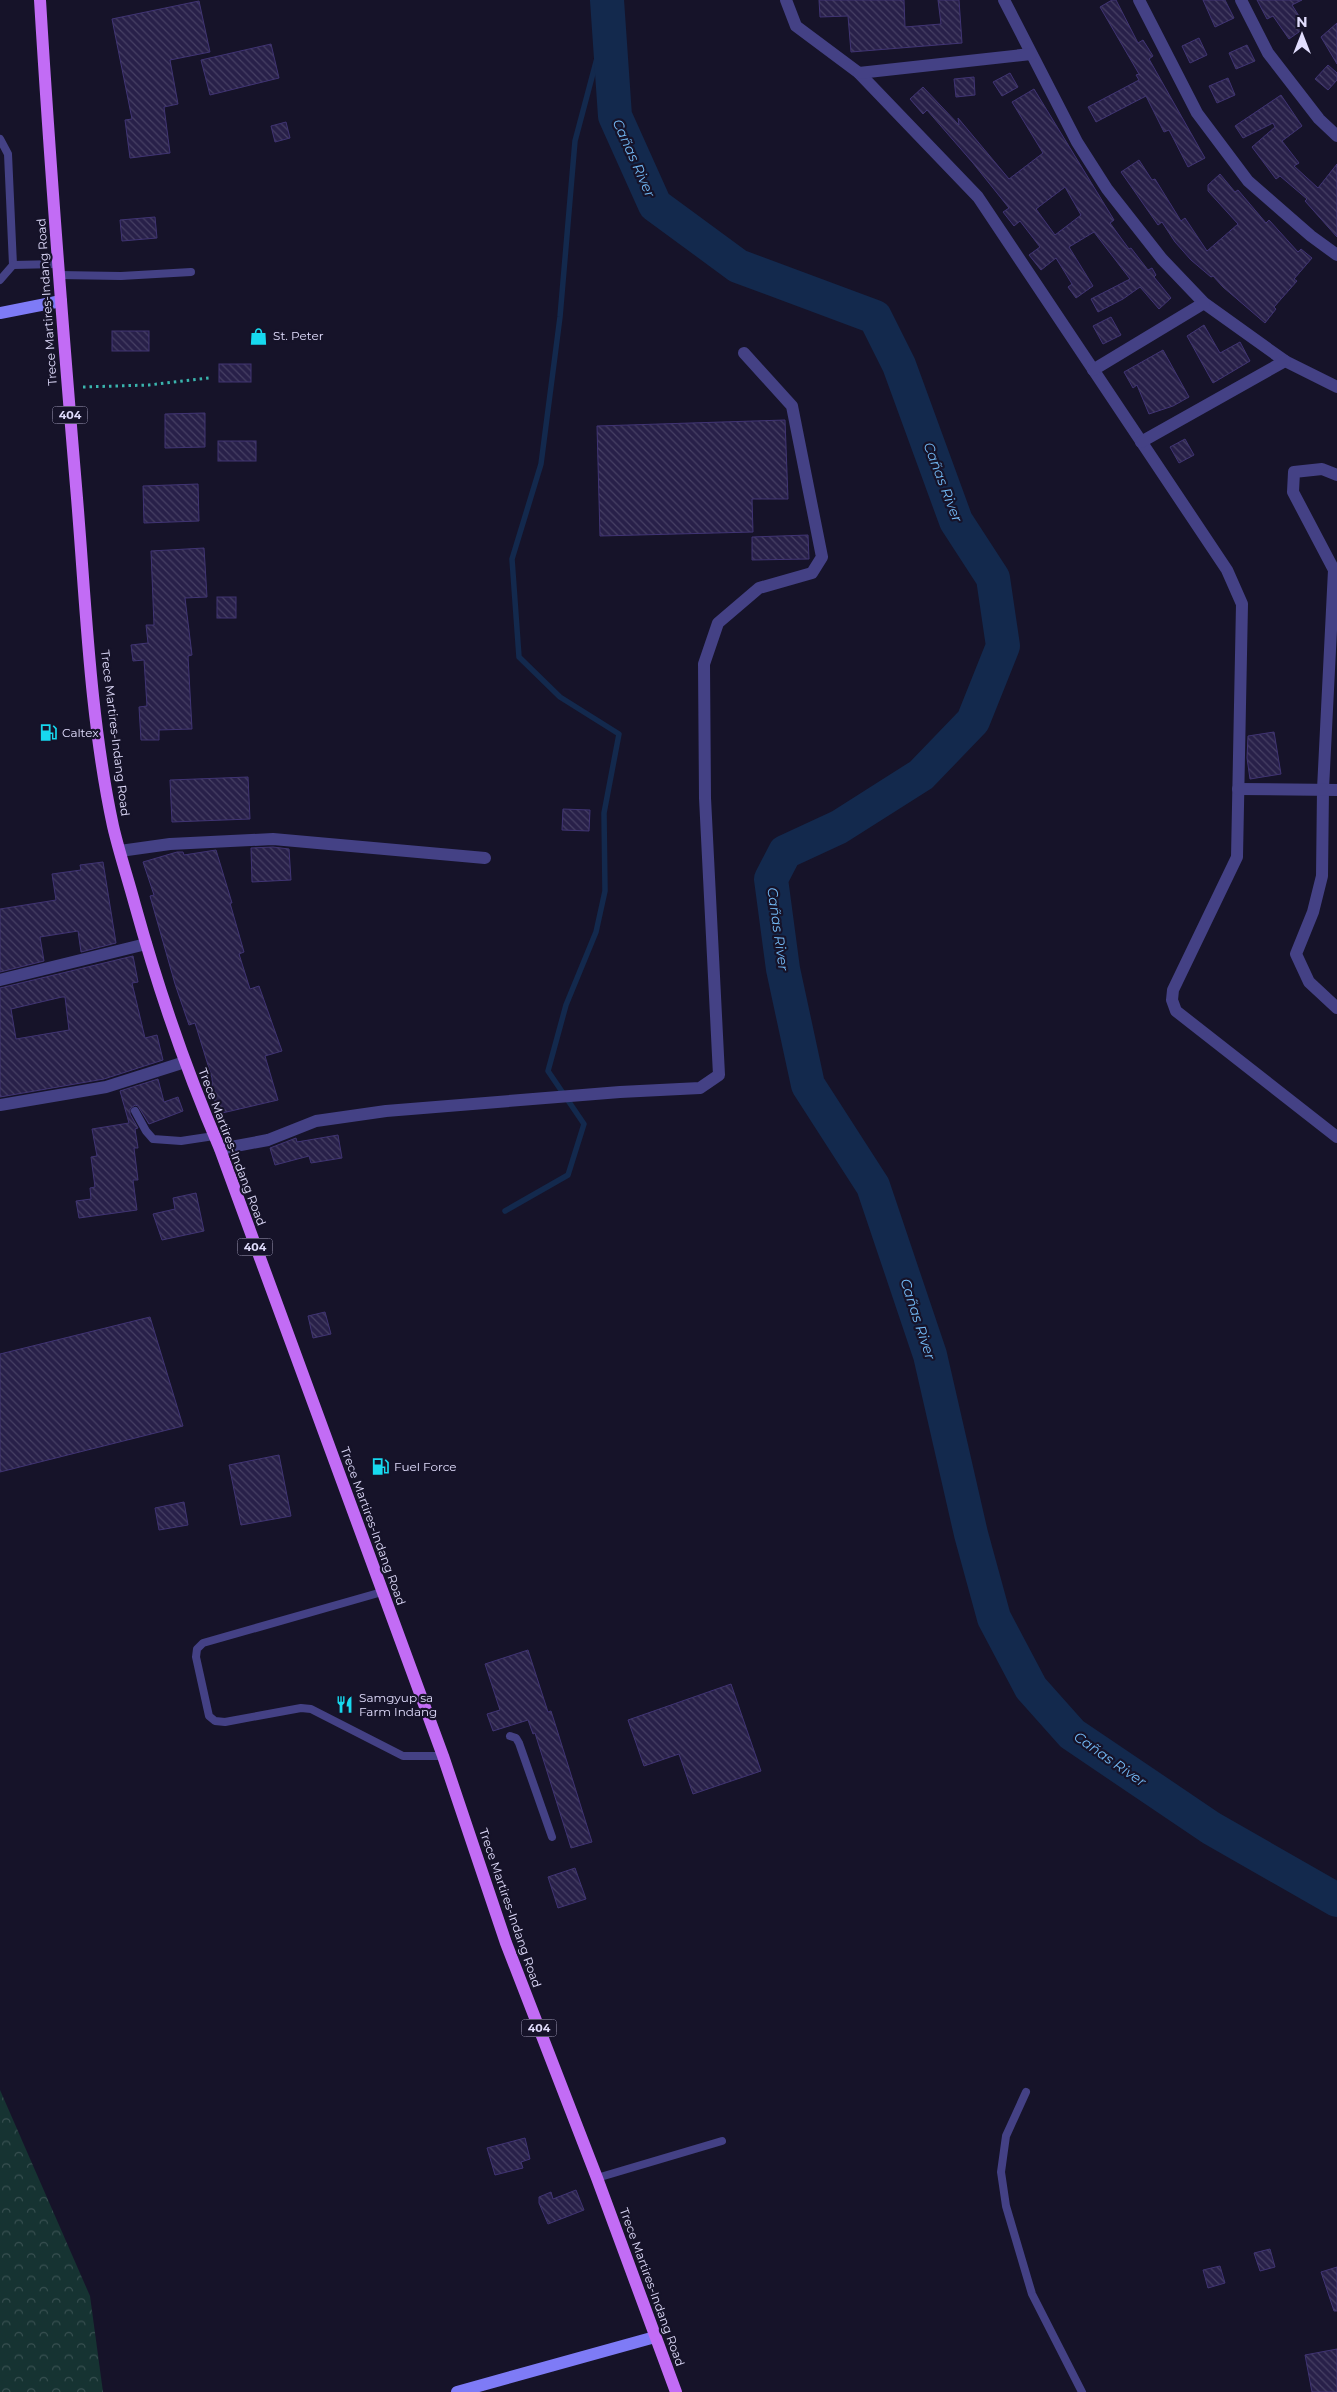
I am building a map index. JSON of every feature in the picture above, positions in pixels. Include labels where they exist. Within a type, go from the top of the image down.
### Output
[{"type":"main road","name":"Trece Martires-Indang Road","points":[[40,0],[58,269],[96,714],[108,801],[120,851],[146,944],[185,1062],[220,1149],[443,1756],[506,1943],[597,2178],[676,2392]]},
{"type":"street","points":[[786,0],[796,26],[859,73],[978,197],[1227,570],[1242,604],[1237,857],[1173,990],[1172,1000],[1176,1011],[1337,1137]]},
{"type":"street","points":[[1004,0],[1077,142],[1107,189],[1162,259],[1204,303],[1285,361],[1337,387]]},
{"type":"street","points":[[1139,0],[1197,113],[1248,180],[1311,236],[1337,255]]},
{"type":"street","points":[[1241,0],[1268,53],[1318,119],[1337,136]]},
{"type":"street","points":[[859,73],[1031,54]]},
{"type":"street","points":[[0,313],[61,302]]},
{"type":"street","points":[[1093,370],[1204,303]]},
{"type":"street","points":[[220,1149],[268,1140],[316,1121],[386,1110],[700,1088],[719,1075],[705,798],[704,664],[718,623],[759,588],[812,573],[822,557],[792,406],[744,354]]},
{"type":"street","points":[[1141,442],[1285,361]]},
{"type":"street","points":[[1337,475],[1322,470],[1294,472],[1293,492],[1335,571],[1332,703],[1323,789],[1322,876],[1313,912],[1296,954],[1309,982],[1337,1008]]},
{"type":"street","points":[[1238,789],[1337,790]]},
{"type":"street","points":[[120,851],[170,844],[273,840],[485,858]]},
{"type":"street","points":[[0,980],[146,944]]},
{"type":"street","points":[[0,1106],[106,1087],[185,1062]]},
{"type":"street","points":[[457,2392],[655,2337]]},
{"type":"lane","points":[[0,139],[8,154],[13,265],[0,280]]},
{"type":"lane","points":[[13,265],[121,276],[192,272]]},
{"type":"lane","points":[[135,1111],[146,1131],[153,1139],[181,1141],[214,1136]]},
{"type":"lane","points":[[382,1592],[203,1643],[197,1648],[196,1657],[209,1716],[215,1721],[225,1722],[301,1708],[311,1710],[403,1756],[443,1756]]},
{"type":"lane","points":[[510,1736],[516,1738],[519,1743],[552,1837]]},
{"type":"lane","points":[[1026,2092],[1006,2136],[1001,2172],[1006,2206],[1032,2294],[1082,2392]]},
{"type":"lane","points":[[597,2178],[722,2141]]},
{"type":"path","points":[[68,387],[149,385],[209,378]]},
{"type":"green space","points":[[0,2090],[90,2296],[103,2392],[0,2392]]},
{"type":"building","points":[[819,0],[904,0],[905,27],[941,24],[938,0],[959,0],[962,43],[851,52],[848,16],[820,17]]},
{"type":"building","points":[[1112,0],[1116,0],[1138,43],[1143,40],[1153,56],[1149,59],[1205,158],[1188,167],[1169,130],[1164,132],[1146,96],[1096,122],[1088,107],[1139,80],[1136,75],[1139,74],[1100,7]]},
{"type":"building","points":[[1203,0],[1225,0],[1234,18],[1215,27]]},
{"type":"building","points":[[1257,0],[1302,0],[1292,5],[1306,27],[1289,39],[1273,16],[1267,19]]},
{"type":"building","points":[[199,1],[210,52],[170,60],[178,104],[164,107],[170,153],[130,158],[125,120],[132,119],[112,19]]},
{"type":"building","points":[[1337,23],[1337,64],[1321,37]]},
{"type":"building","points":[[1199,38],[1207,55],[1190,63],[1182,46]]},
{"type":"building","points":[[271,44],[279,78],[210,95],[201,60]]},
{"type":"building","points":[[1247,45],[1255,61],[1236,69],[1229,53]]},
{"type":"building","points":[[1328,65],[1337,73],[1337,80],[1328,90],[1315,79]]},
{"type":"building","points":[[1010,73],[1018,87],[1002,96],[993,82]]},
{"type":"building","points":[[974,77],[975,95],[956,97],[954,79]]},
{"type":"building","points":[[1228,78],[1235,95],[1217,103],[1209,86]]},
{"type":"building","points":[[923,87],[959,125],[958,118],[1009,179],[1043,153],[1012,102],[1034,89],[1114,220],[1110,223],[1129,249],[1131,248],[1148,270],[1152,268],[1156,275],[1154,277],[1171,298],[1159,309],[1140,287],[1123,299],[1098,312],[1091,299],[1130,279],[1094,232],[1069,247],[1093,286],[1076,298],[1068,287],[1072,284],[1056,258],[1041,270],[1029,255],[1040,247],[1020,221],[1014,226],[1003,212],[1009,208],[973,163],[927,110],[923,114],[910,99]],"holes":[[[1065,187],[1081,215],[1055,235],[1036,209]]]},
{"type":"building","points":[[1281,95],[1302,126],[1282,141],[1299,163],[1294,166],[1318,188],[1337,164],[1337,237],[1305,201],[1307,199],[1280,176],[1276,179],[1252,147],[1275,127],[1273,123],[1243,138],[1235,126]]},
{"type":"building","points":[[286,122],[290,138],[275,142],[271,126]]},
{"type":"building","points":[[1139,160],[1152,180],[1155,179],[1181,221],[1185,218],[1207,251],[1238,224],[1208,191],[1208,185],[1220,174],[1235,192],[1238,190],[1266,223],[1269,220],[1298,252],[1301,249],[1312,258],[1294,279],[1297,281],[1274,307],[1276,309],[1265,323],[1213,276],[1211,277],[1191,260],[1175,242],[1162,222],[1158,225],[1121,172]]},
{"type":"building","points":[[155,217],[157,238],[122,241],[120,220]]},
{"type":"building","points":[[1111,317],[1121,335],[1103,344],[1093,326]]},
{"type":"building","points":[[1204,325],[1220,353],[1240,342],[1250,361],[1213,383],[1187,336]]},
{"type":"building","points":[[112,331],[149,331],[149,351],[112,351]]},
{"type":"building","points":[[1163,350],[1189,397],[1173,406],[1149,414],[1137,385],[1133,388],[1124,372]]},
{"type":"building","points":[[219,364],[251,364],[251,382],[219,382]]},
{"type":"building","points":[[205,413],[205,447],[165,448],[165,414]]},
{"type":"building","points":[[785,420],[788,499],[752,499],[753,532],[600,536],[597,426]]},
{"type":"building","points":[[1185,439],[1194,455],[1179,463],[1170,447]]},
{"type":"building","points":[[218,441],[256,441],[256,461],[218,461]]},
{"type":"building","points":[[198,484],[199,521],[144,523],[143,486]]},
{"type":"building","points":[[808,535],[809,559],[752,560],[752,537]]},
{"type":"building","points":[[204,548],[207,597],[185,598],[192,655],[188,656],[192,729],[159,730],[159,740],[141,740],[139,707],[147,706],[144,660],[133,661],[131,645],[148,643],[146,625],[154,625],[151,551]]},
{"type":"building","points":[[217,597],[236,597],[236,618],[217,618]]},
{"type":"building","points":[[1274,732],[1281,774],[1250,779],[1247,758],[1248,736]]},
{"type":"building","points":[[248,777],[250,819],[172,822],[170,780]]},
{"type":"building","points":[[563,809],[590,810],[589,831],[562,830]]},
{"type":"building","points":[[273,847],[289,849],[291,880],[252,882],[251,848]]},
{"type":"building","points":[[216,850],[244,952],[239,954],[250,989],[259,986],[282,1051],[265,1056],[278,1100],[218,1114],[212,1090],[212,1078],[195,1023],[189,1025],[175,984],[150,896],[154,895],[143,862],[177,852],[183,852],[184,855]]},
{"type":"building","points":[[103,862],[116,943],[81,952],[78,931],[40,937],[44,961],[0,972],[0,909],[56,900],[52,874],[81,870],[80,865]]},
{"type":"building","points":[[133,956],[138,982],[132,983],[145,1038],[157,1035],[163,1060],[104,1079],[0,1097],[0,988]],"holes":[[[65,997],[69,1030],[16,1039],[11,1009]]]},
{"type":"building","points":[[158,1079],[164,1102],[178,1097],[183,1111],[149,1124],[138,1106],[135,1105],[130,1109],[130,1114],[138,1128],[135,1129],[138,1148],[134,1148],[138,1180],[133,1180],[137,1210],[79,1218],[76,1201],[91,1199],[90,1188],[95,1187],[91,1157],[97,1156],[92,1129],[129,1123],[120,1091]]},
{"type":"building","points":[[338,1135],[342,1158],[311,1163],[309,1156],[275,1165],[270,1148],[296,1138],[297,1142]]},
{"type":"building","points":[[196,1193],[204,1231],[162,1240],[153,1214],[175,1209],[173,1198]]},
{"type":"building","points":[[325,1312],[331,1334],[313,1338],[308,1316]]},
{"type":"building","points":[[150,1317],[183,1426],[0,1472],[0,1354]]},
{"type":"building","points":[[279,1455],[291,1516],[241,1525],[229,1465]]},
{"type":"building","points":[[184,1502],[188,1525],[159,1530],[155,1508]]},
{"type":"building","points":[[528,1650],[548,1712],[551,1711],[592,1842],[571,1848],[535,1733],[533,1734],[528,1720],[493,1731],[487,1714],[500,1710],[485,1664]]},
{"type":"building","points":[[731,1684],[761,1771],[693,1794],[679,1754],[644,1766],[628,1720]]},
{"type":"building","points":[[575,1868],[586,1899],[558,1908],[548,1877]]},
{"type":"building","points":[[525,2138],[530,2159],[521,2162],[523,2168],[495,2175],[487,2148]]},
{"type":"building","points":[[576,2190],[584,2210],[548,2224],[539,2203],[539,2197],[551,2192],[553,2199]]},
{"type":"building","points":[[1270,2249],[1275,2267],[1260,2271],[1254,2253]]},
{"type":"building","points":[[1220,2266],[1225,2283],[1208,2288],[1203,2270]]},
{"type":"building","points":[[1337,2267],[1337,2311],[1334,2311],[1321,2272]]},
{"type":"building","points":[[1337,2349],[1337,2392],[1312,2392],[1305,2355]]},
{"type":"waterway","name":"Cañas River","points":[[607,0],[615,116],[655,205],[738,266],[875,317],[899,365],[956,521],[993,578],[1003,646],[973,721],[921,775],[839,827],[785,852],[771,879],[783,969],[808,1085],[873,1186],[930,1355],[971,1534],[994,1618],[1031,1688],[1072,1734],[1211,1828],[1337,1900]]},
{"type":"waterway","points":[[505,1211],[568,1175],[584,1124],[548,1071],[566,1005],[596,932],[605,891],[604,813],[619,734],[560,697],[519,657],[512,559],[541,464],[560,317],[575,141],[609,13]]},
{"type":"place","name":"St. Peter","points":[[259,336]]},
{"type":"place","name":"Caltex","points":[[48,733]]},
{"type":"place","name":"Fuel Force","points":[[380,1467]]},
{"type":"place","name":"Samgyup sa Farm Indang","points":[[345,1705]]}]
